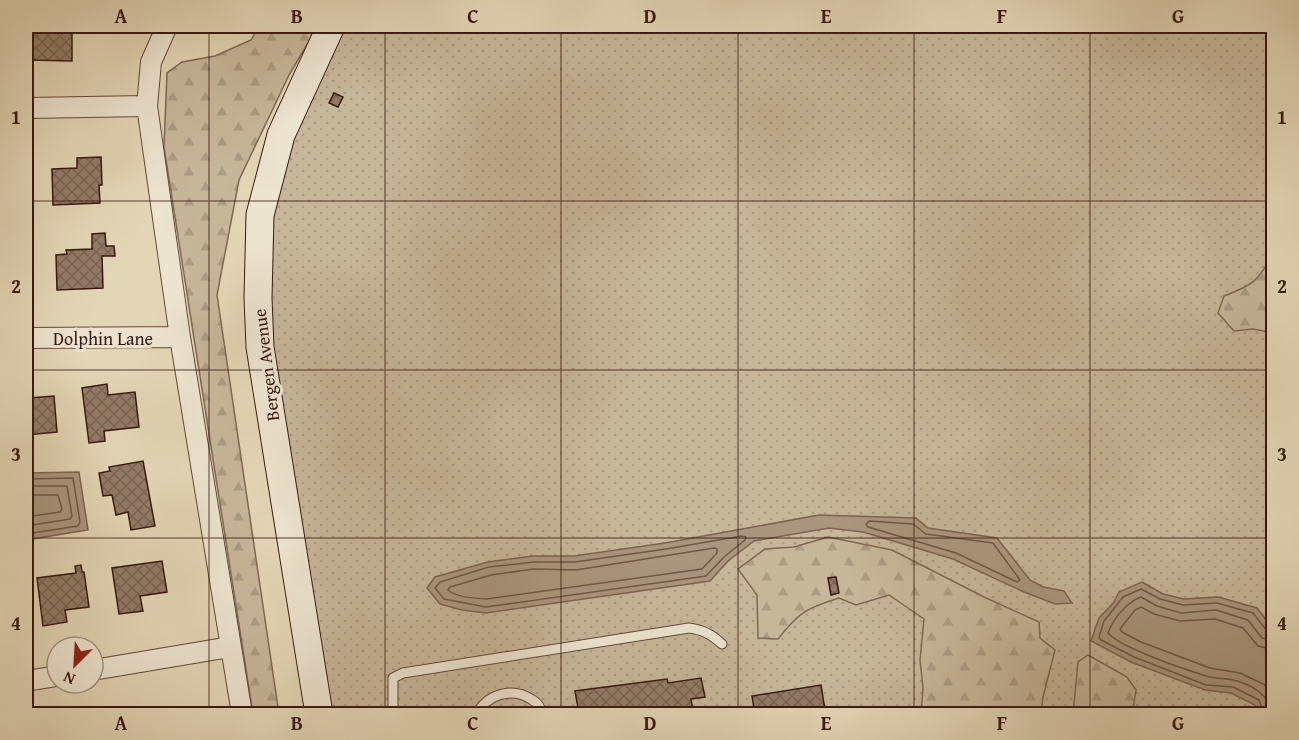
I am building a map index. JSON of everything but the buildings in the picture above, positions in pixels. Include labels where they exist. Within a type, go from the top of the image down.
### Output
[{"type":"main road","name":"Bergen Avenue","points":[[319,714],[260,347],[258,298],[260,215],[281,135],[331,26]]},
{"type":"street","points":[[167,26],[152,62],[147,106],[180,337],[242,714]]},
{"type":"street","points":[[26,108],[147,106]]},
{"type":"street","name":"Dolphin Lane","points":[[26,338],[180,337]]},
{"type":"street","points":[[105,668],[230,647]]},
{"type":"street","points":[[26,681],[45,678]]},
{"type":"lane","points":[[393,714],[393,678],[403,673],[689,628],[701,629],[722,645]]},
{"type":"lane","points":[[477,714],[481,706],[508,692],[524,694],[537,702],[542,714]]},
{"type":"lane","points":[[442,714],[464,714]]},
{"type":"green space","points":[[259,26],[318,26],[289,75],[239,180],[217,295],[279,714],[253,714],[164,147],[167,73],[182,62],[215,56],[251,40]]},
{"type":"green space","points":[[331,26],[1273,26],[1273,714],[319,714],[260,347],[260,215]]},
{"type":"green space","points":[[1273,253],[1273,333],[1253,329],[1234,331],[1218,313],[1224,296],[1254,281],[1264,270]]},
{"type":"green space","points":[[828,537],[892,550],[1039,622],[1040,638],[1055,650],[1041,714],[921,714],[923,688],[920,660],[924,619],[889,595],[856,605],[839,598],[804,612],[778,639],[758,638],[757,595],[738,569],[765,549],[794,547]]},
{"type":"green space","points":[[1088,655],[1127,677],[1136,690],[1133,709],[1136,714],[1073,714],[1078,662]]},
{"type":"water","points":[[79,472],[88,530],[26,540],[26,473]]},
{"type":"water","points":[[819,515],[916,518],[928,528],[997,538],[1030,580],[1043,587],[1064,591],[1072,603],[1055,604],[953,559],[863,532],[829,528],[754,541],[728,561],[710,581],[486,613],[440,604],[427,588],[435,577],[488,562],[533,556],[574,556],[665,543]]},
{"type":"water","points":[[1142,582],[1163,594],[1184,599],[1218,597],[1257,608],[1273,629],[1273,714],[1259,714],[1255,705],[1231,693],[1205,690],[1131,662],[1091,641],[1099,618],[1114,602],[1119,592]]}]
